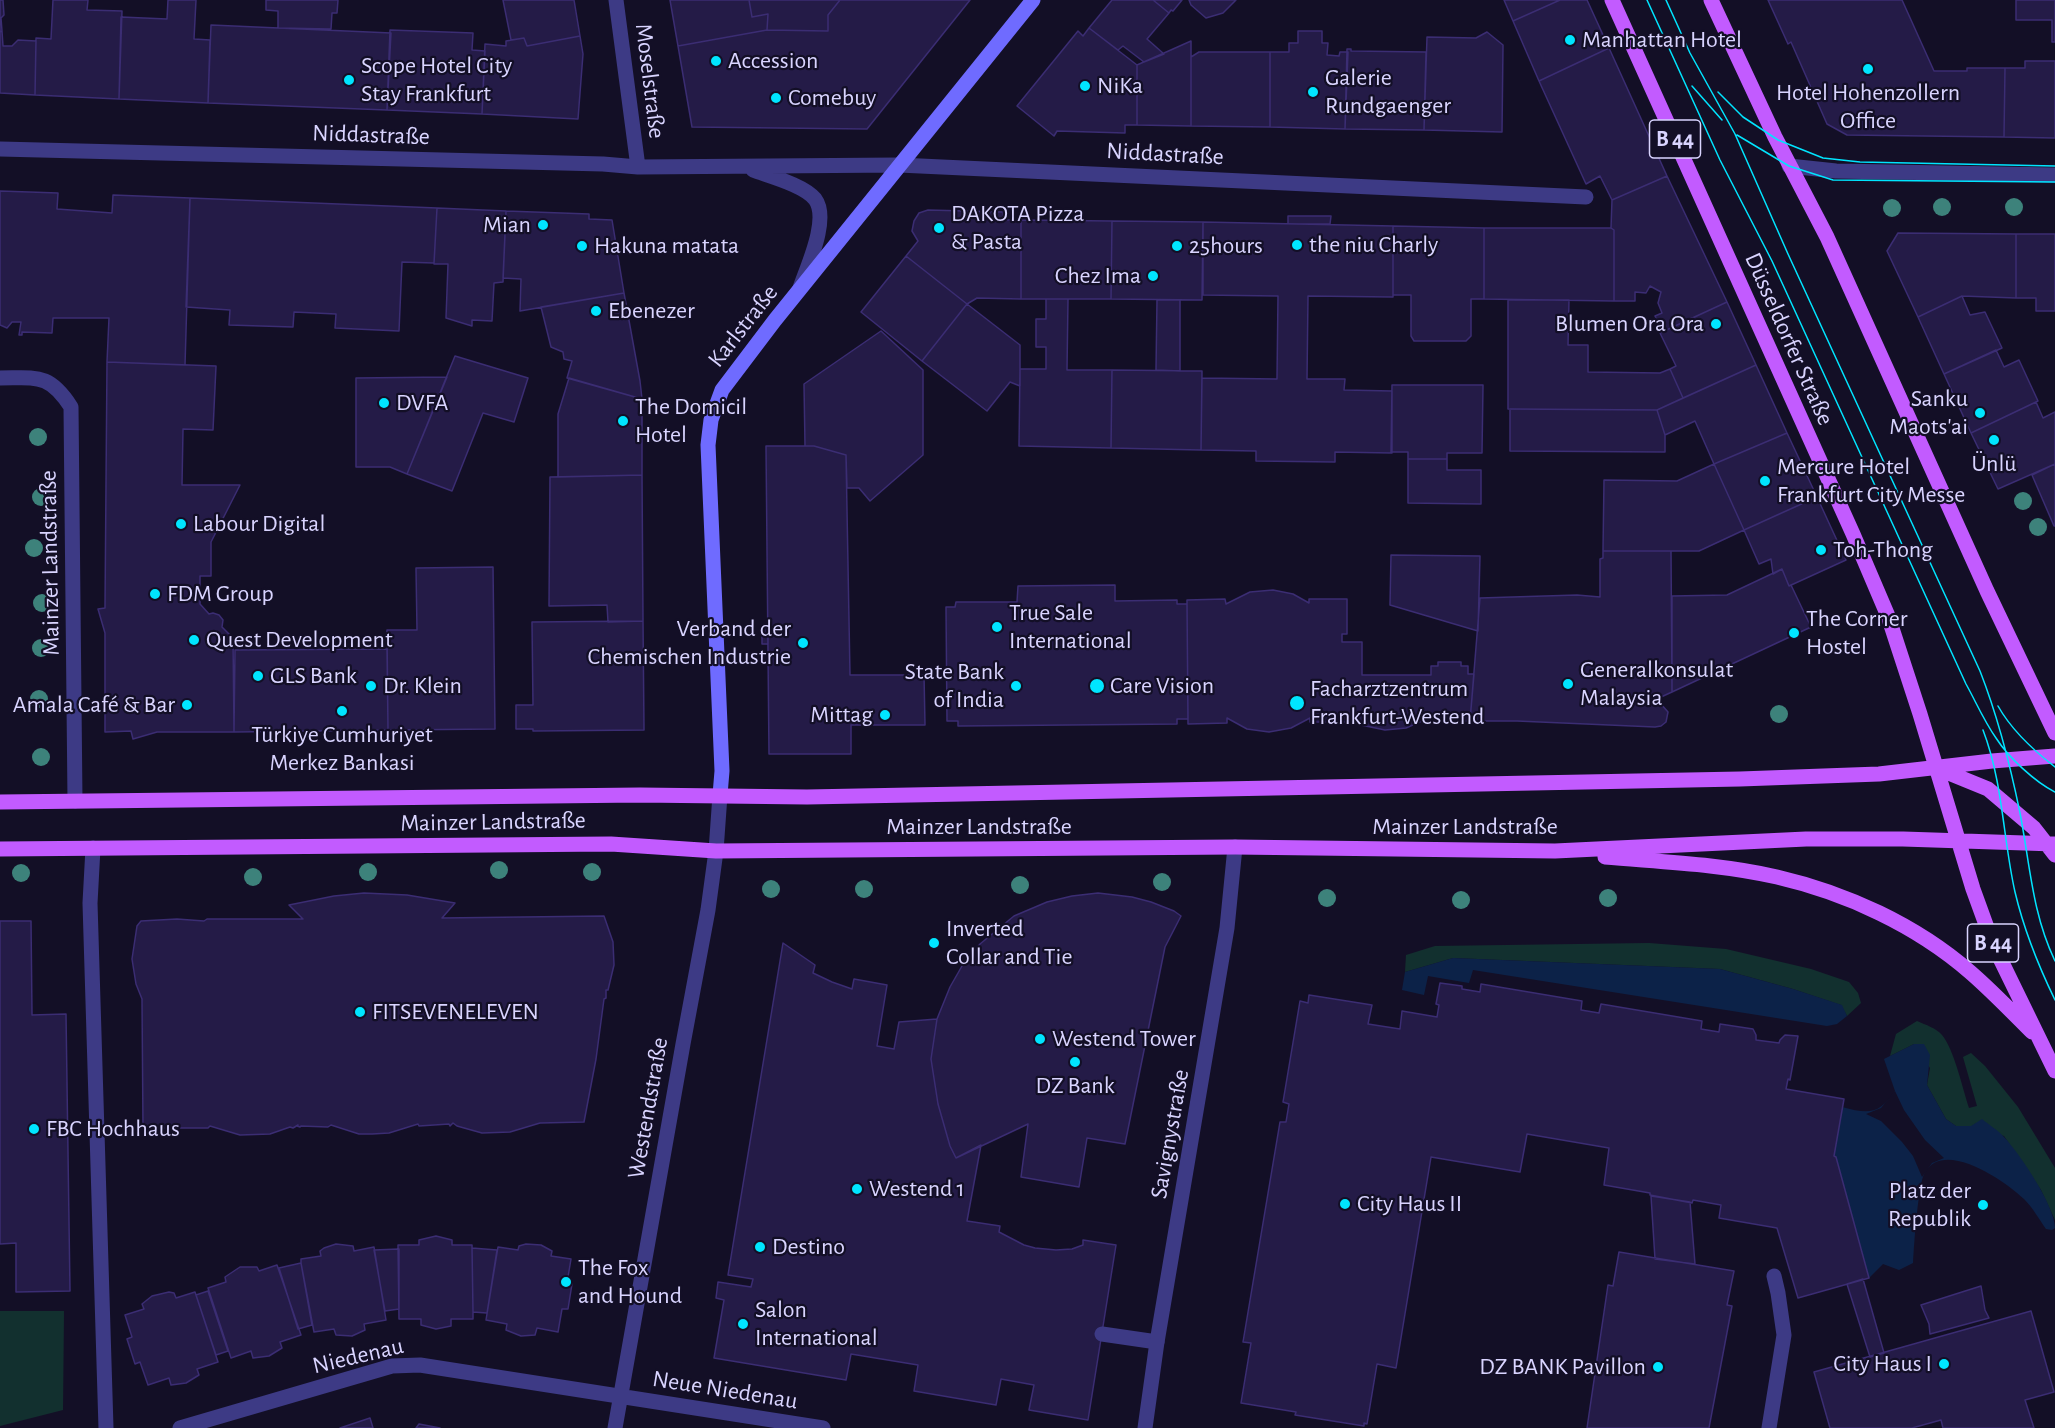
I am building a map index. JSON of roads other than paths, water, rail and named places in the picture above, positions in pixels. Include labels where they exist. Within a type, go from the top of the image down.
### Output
[{"type":"main road","name":"Karlstraße","points":[[720,795],[722,761],[708,445],[711,420],[722,390],[800,288],[1033,0]]},
{"type":"main road","name":"Düsseldorfer Straße","points":[[1612,0],[1888,616],[1937,768]]},
{"type":"main road","points":[[1711,0],[1789,166],[1827,237],[1987,591],[2055,733]]},
{"type":"main road","points":[[1937,768],[2055,756]]},
{"type":"main road","points":[[1937,768],[1988,789],[2020,814],[2052,848]]},
{"type":"main road","name":"Mainzer Landstraße","points":[[0,802],[720,795],[807,797],[1740,779],[1880,774],[1937,768]]},
{"type":"main road","name":"B 44","points":[[1937,768],[1958,840],[1993,944],[2055,1071]]},
{"type":"main road","name":"Mainzer Landstraße","points":[[0,849],[611,844],[716,851],[1235,847],[1555,851],[1806,839],[1958,840]]},
{"type":"main road","points":[[1958,840],[2052,848]]},
{"type":"main road","points":[[1555,851],[1765,875],[1815,887],[1847,899],[1905,925],[1937,947],[1993,992],[2041,1041]]},
{"type":"street","name":"Moselstraße","points":[[616,0],[638,167]]},
{"type":"street","name":"Niddastraße","points":[[0,149],[603,164],[638,167],[899,165],[1586,197]]},
{"type":"street","name":"Niddastraße","points":[[741,166],[808,193],[819,207],[819,229],[800,288]]},
{"type":"street","points":[[1789,166],[1836,171],[2055,175]]},
{"type":"street","name":"Mainzer Landstraße","points":[[0,378],[42,379],[59,389],[71,407],[75,801]]},
{"type":"street","name":"Westendstraße","points":[[615,1428],[682,1044],[708,910],[716,851],[720,795]]},
{"type":"street","name":"Savignystraße","points":[[1145,1428],[1157,1342],[1227,928],[1235,847]]},
{"type":"street","points":[[93,848],[90,903],[106,1428]]},
{"type":"street","points":[[1768,1428],[1785,1335],[1774,1276]]},
{"type":"street","points":[[1102,1334],[1157,1342]]},
{"type":"street","name":"Niedenau","points":[[180,1428],[392,1366],[420,1365],[621,1396]]},
{"type":"street","name":"Neue Niedenau","points":[[621,1396],[823,1428]]},
{"type":"water","points":[[1453,958],[1720,969],[1842,1005],[1847,1016],[1837,1024],[1827,1026],[1473,970],[1469,983],[1428,976],[1424,995],[1402,990],[1405,972]]},
{"type":"water","points":[[1914,1044],[1924,1044],[1930,1055],[1927,1085],[1946,1119],[1956,1126],[1971,1126],[1982,1119],[2002,1134],[2036,1181],[2049,1207],[2055,1228],[2046,1229],[2024,1199],[1990,1174],[1960,1161],[1946,1160],[1934,1163],[1925,1172],[1920,1188],[1913,1263],[1899,1270],[1883,1264],[1869,1278],[1834,1156],[1842,1107],[1872,1111],[1884,1105],[1895,1091],[1884,1059]]},
{"type":"tram line","points":[[1647,0],[1720,160],[1772,261],[1966,684],[1988,725],[2007,753],[2031,776],[2055,792]]},
{"type":"tram line","points":[[1666,0],[1690,53],[1735,134],[1980,671],[2008,759],[2036,907],[2055,961]]},
{"type":"tram line","points":[[1692,86],[1722,120]]},
{"type":"tram line","points":[[1718,92],[1743,117],[1778,140],[1823,158],[1860,162],[2055,166]]},
{"type":"tram line","points":[[1737,135],[1789,166],[1833,180],[2055,182]]},
{"type":"tram line","points":[[1998,706],[2024,740],[2055,767]]},
{"type":"tram line","points":[[1983,730],[1999,790],[2015,892],[2032,947],[2055,1000]]},
{"type":"place","name":"Manhattan Hotel","points":[[1570,40]]},
{"type":"place","name":"Accession","points":[[716,61]]},
{"type":"place","name":"Hotel Hohenzollern Office","points":[[1868,69]]},
{"type":"place","name":"Scope Hotel City Stay Frankfurt","points":[[349,80]]},
{"type":"place","name":"NiKa","points":[[1085,86]]},
{"type":"place","name":"Galerie Rundgaenger","points":[[1313,92]]},
{"type":"place","name":"Comebuy","points":[[776,98]]},
{"type":"place","name":"Mian","points":[[543,225]]},
{"type":"place","name":"DAKOTA Pizza & Pasta","points":[[939,228]]},
{"type":"place","name":"the niu Charly","points":[[1297,245]]},
{"type":"place","name":"Hakuna matata","points":[[582,246]]},
{"type":"place","name":"25hours","points":[[1177,246]]},
{"type":"place","name":"Chez Ima","points":[[1153,276]]},
{"type":"place","name":"Ebenezer","points":[[596,311]]},
{"type":"place","name":"Blumen Ora Ora","points":[[1716,324]]},
{"type":"place","name":"DVFA","points":[[384,403]]},
{"type":"place","name":"Sanku Maots'ai","points":[[1980,413]]},
{"type":"place","name":"The Domicil Hotel","points":[[623,421]]},
{"type":"place","name":"Ünlü","points":[[1994,440]]},
{"type":"place","name":"Mercure Hotel Frankfurt City Messe","points":[[1765,481]]},
{"type":"place","name":"Labour Digital","points":[[181,524]]},
{"type":"place","name":"Toh-Thong","points":[[1821,550]]},
{"type":"place","name":"FDM Group","points":[[155,594]]},
{"type":"place","name":"True Sale International","points":[[997,627]]},
{"type":"place","name":"The Corner Hostel","points":[[1794,633]]},
{"type":"place","name":"Quest Development","points":[[194,640]]},
{"type":"place","name":"Verband der Chemischen Industrie","points":[[803,643]]},
{"type":"place","name":"GLS Bank","points":[[258,676]]},
{"type":"place","name":"Generalkonsulat Malaysia","points":[[1568,684]]},
{"type":"place","name":"Dr. Klein","points":[[371,686]]},
{"type":"place","name":"State Bank of India","points":[[1016,686]]},
{"type":"place","name":"Care Vision","points":[[1097,686]]},
{"type":"place","name":"Facharztzentrum Frankfurt-Westend","points":[[1297,703]]},
{"type":"place","name":"Amala Café & Bar","points":[[187,705]]},
{"type":"place","name":"Türkiye Cumhuriyet Merkez Bankasi","points":[[342,711]]},
{"type":"place","name":"Mittag","points":[[885,715]]},
{"type":"place","name":"Inverted Collar and Tie","points":[[934,943]]},
{"type":"place","name":"FITSEVENELEVEN","points":[[360,1012]]},
{"type":"place","name":"Westend Tower","points":[[1040,1039]]},
{"type":"place","name":"DZ Bank","points":[[1075,1062]]},
{"type":"place","name":"FBC Hochhaus","points":[[34,1129]]},
{"type":"place","name":"Westend 1","points":[[857,1189]]},
{"type":"place","name":"City Haus II","points":[[1345,1204]]},
{"type":"place","name":"Platz der Republik","points":[[1983,1205]]},
{"type":"place","name":"Destino","points":[[760,1247]]},
{"type":"place","name":"The Fox and Hound","points":[[566,1282]]},
{"type":"place","name":"Salon International","points":[[743,1324]]},
{"type":"place","name":"City Haus I","points":[[1944,1364]]},
{"type":"place","name":"DZ BANK Pavillon","points":[[1658,1367]]}]
